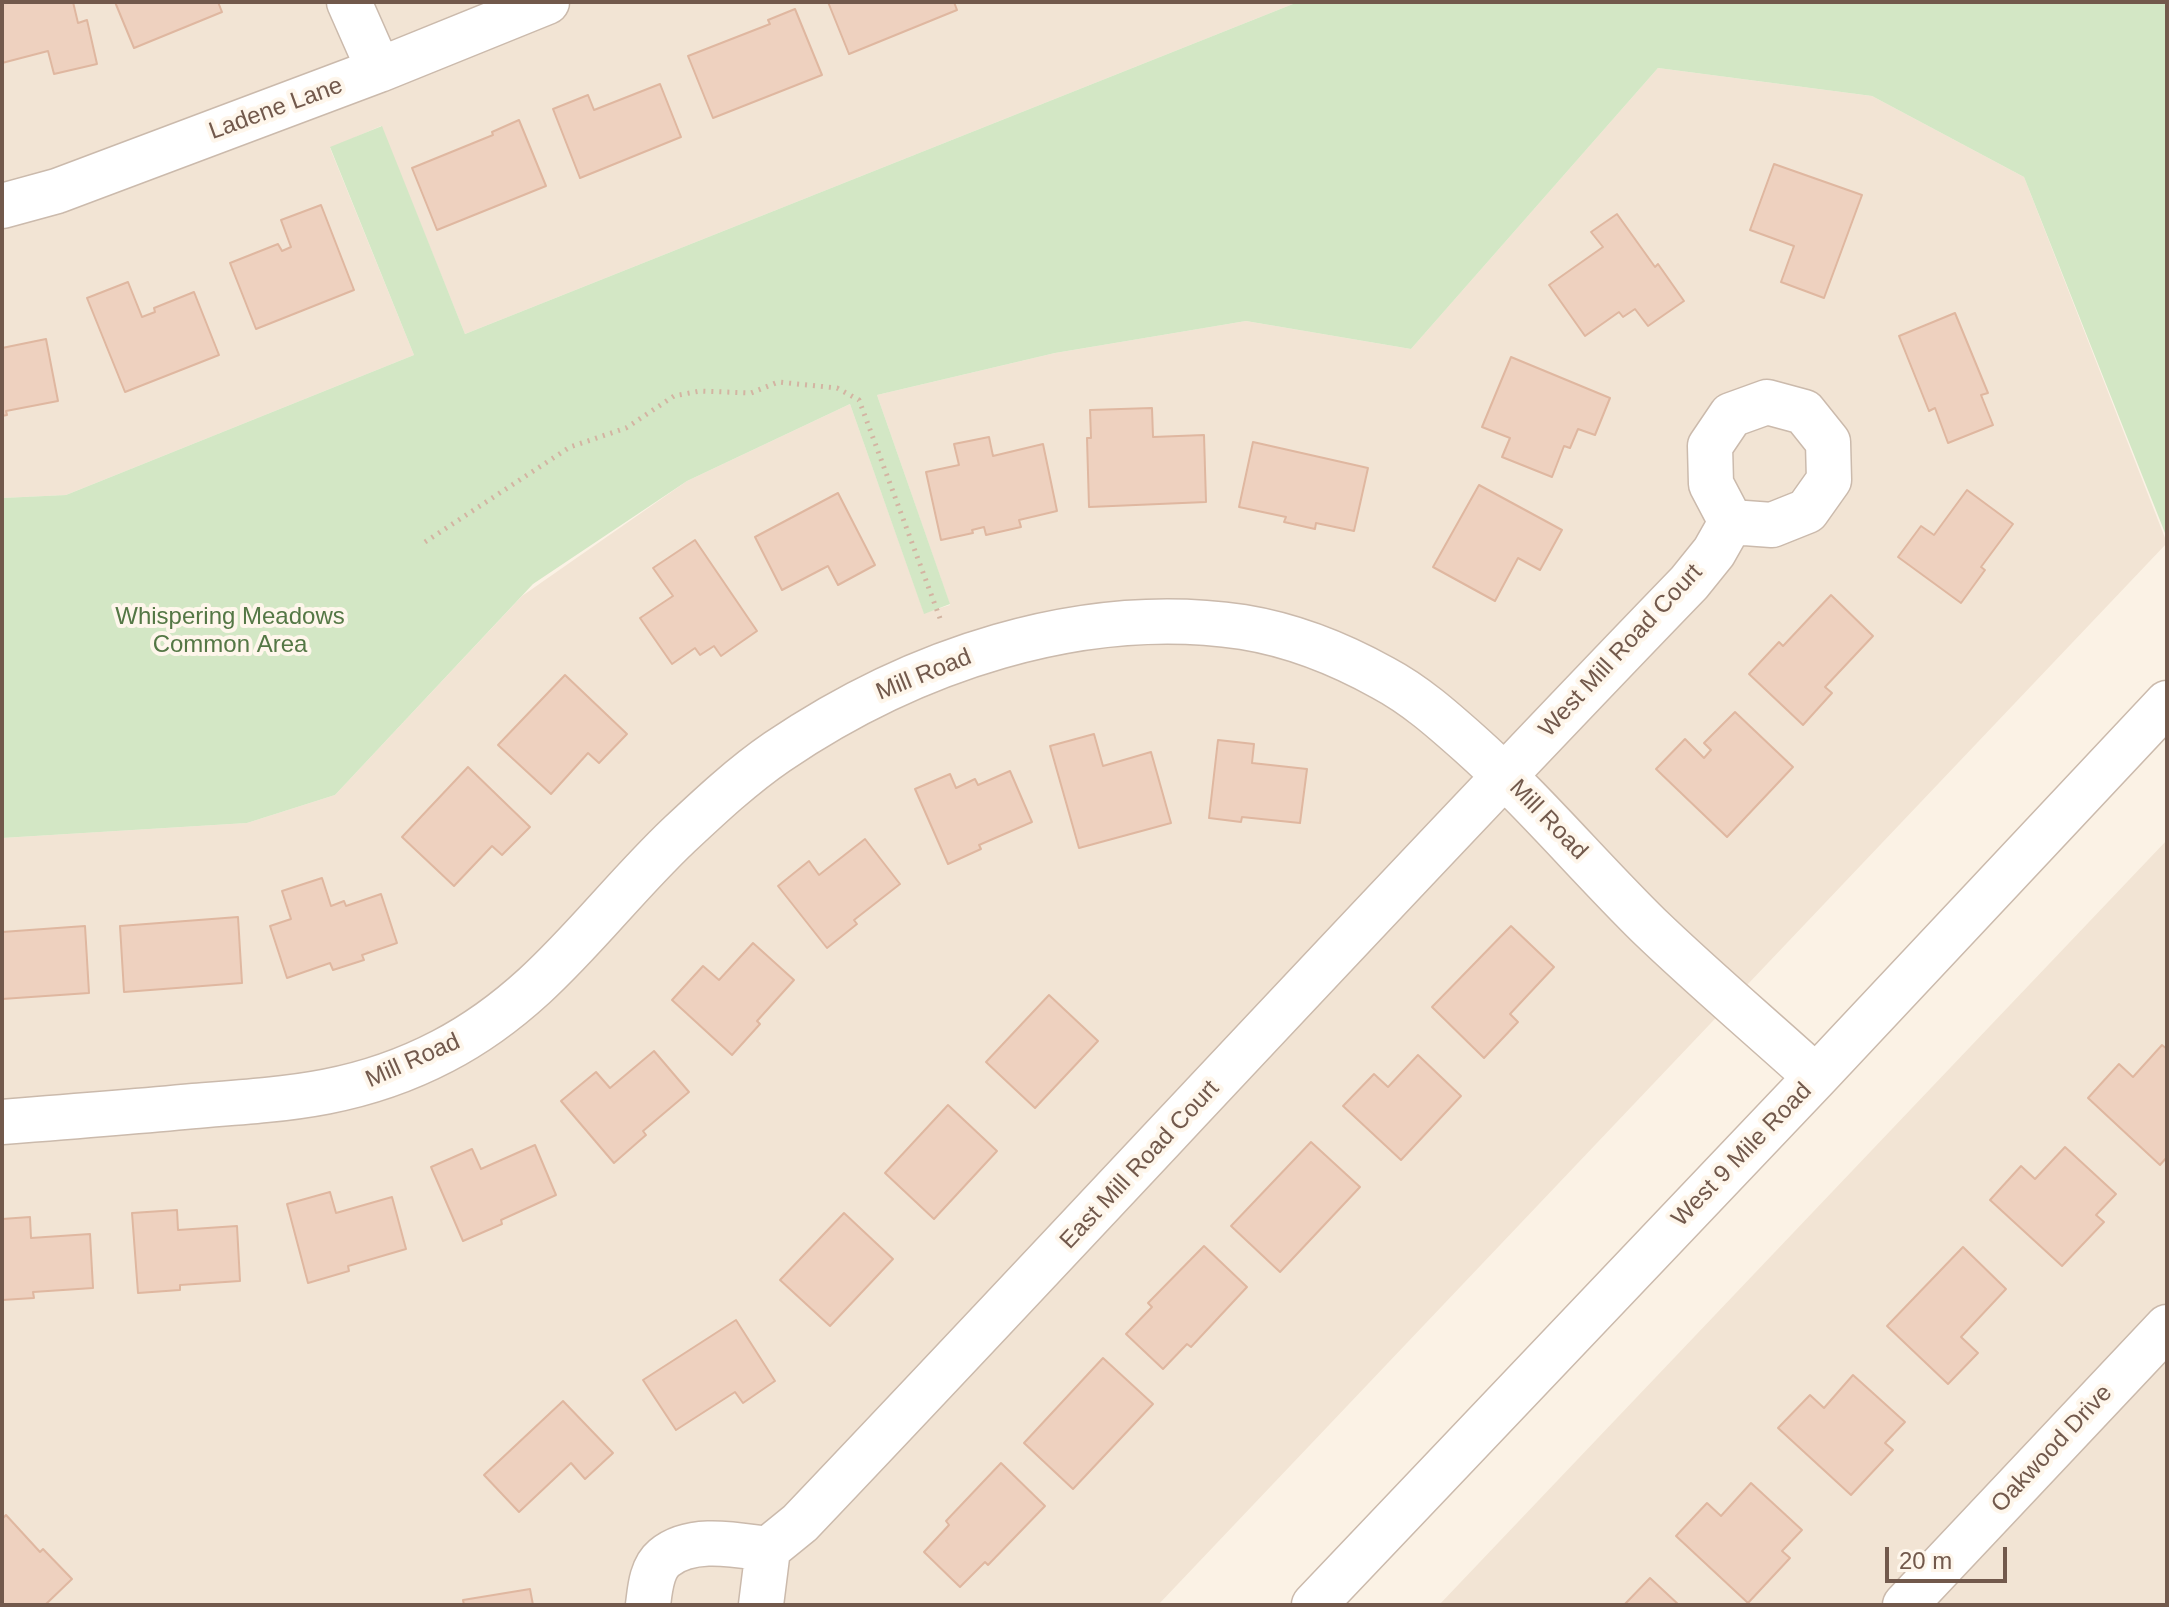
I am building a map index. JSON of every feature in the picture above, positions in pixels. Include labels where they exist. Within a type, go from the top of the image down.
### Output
[{"type":"street","points":[[349,2],[379,70]]},
{"type":"street","name":"Ladene Lane","points":[[2,206],[57,191],[379,70],[547,2]]},
{"type":"street","name":"West Mill Road Court","points":[[1504,774],[1689,583],[1714,552],[1731,522]]},
{"type":"street","name":"Mill Road","points":[[2,1122],[308,1097],[371,1082],[439,1054],[502,1014],[535,988],[673,841],[722,795],[775,753],[852,706],[955,660],[1074,629],[1129,622],[1179,621],[1245,627],[1322,649],[1387,680],[1420,701],[1504,774],[1650,926],[1816,1077]]},
{"type":"street","name":"West 9 Mile Road","points":[[1314,1605],[2167,703]]},
{"type":"street","name":"East Mill Road Court","points":[[768,1549],[800,1523],[1050,1261],[1504,774]]},
{"type":"street","name":"Oakwood Drive","points":[[1915,1602],[2167,1327]]},
{"type":"street","points":[[648,1605],[651,1581],[662,1559],[686,1547],[722,1543],[768,1549],[761,1605]]},
{"type":"path","points":[[425,542],[570,447],[626,428],[674,396],[700,391],[751,393],[778,382],[837,388],[859,400],[955,660]]},
{"type":"shaded area","points":[[2,2],[1298,2],[465,334],[381,126],[330,148],[414,355],[66,495],[2,498]]},
{"type":"shaded area","points":[[1658,68],[1872,96],[2024,177],[2167,543],[1158,1605],[2,1605],[2,838],[247,823],[335,795],[522,596],[687,481],[850,404],[924,613],[950,605],[877,395],[1055,353],[1246,321],[1411,349]]},
{"type":"shaded area","points":[[2167,840],[2167,1605],[1439,1605]]},
{"type":"green space","name":"Whispering Meadows Common Area","points":[[1298,2],[2167,2],[2167,538],[2024,177],[1872,96],[1658,68],[1411,349],[1246,321],[1055,353],[877,395],[950,604],[924,614],[850,404],[687,481],[533,584],[335,795],[247,823],[2,838],[2,498],[66,495],[414,355],[330,147],[382,126],[465,334]]},
{"type":"building","points":[[2,2],[73,2],[78,23],[87,20],[97,64],[54,74],[48,51],[2,63]]},
{"type":"building","points":[[115,2],[218,2],[222,12],[134,48]]},
{"type":"building","points":[[828,2],[954,2],[957,10],[849,54]]},
{"type":"building","points":[[795,9],[822,75],[713,118],[688,56],[770,24],[768,20]]},
{"type":"building","points":[[660,84],[681,137],[580,178],[553,109],[588,95],[594,110]]},
{"type":"building","points":[[519,120],[546,186],[437,230],[412,168],[493,135],[492,132]]},
{"type":"building","points":[[1774,164],[1862,195],[1824,298],[1781,282],[1794,246],[1750,230]]},
{"type":"building","points":[[321,205],[354,290],[256,329],[230,263],[278,244],[282,251],[291,247],[281,220]]},
{"type":"building","points":[[1617,214],[1684,301],[1648,326],[1635,309],[1623,317],[1619,312],[1585,336],[1549,285],[1603,247],[1591,232]]},
{"type":"building","points":[[128,282],[142,317],[155,312],[154,308],[194,292],[219,355],[125,392],[87,298]]},
{"type":"building","points":[[1955,313],[1988,393],[1981,395],[1993,425],[1948,443],[1935,408],[1929,411],[1899,336]]},
{"type":"building","points":[[46,339],[58,401],[6,411],[7,415],[2,416],[2,348]]},
{"type":"building","points":[[1511,357],[1610,398],[1595,435],[1578,429],[1570,448],[1564,446],[1552,477],[1502,457],[1510,438],[1482,427]]},
{"type":"building","points":[[1152,408],[1153,437],[1204,435],[1206,502],[1089,507],[1087,438],[1091,438],[1090,410]]},
{"type":"building","points":[[989,437],[993,456],[1043,444],[1057,511],[1019,520],[1021,527],[986,535],[984,527],[972,530],[973,533],[941,540],[926,472],[959,465],[954,444]]},
{"type":"building","points":[[1253,442],[1368,468],[1354,531],[1316,523],[1315,529],[1284,522],[1286,517],[1239,507]]},
{"type":"building","points":[[1479,485],[1562,530],[1540,570],[1518,558],[1495,601],[1433,567]]},
{"type":"building","points":[[1967,490],[2013,524],[1981,567],[1985,570],[1961,603],[1898,557],[1921,526],[1934,535]]},
{"type":"building","points":[[838,493],[875,565],[838,585],[828,566],[782,590],[755,537]]},
{"type":"building","points":[[695,540],[757,631],[721,656],[714,646],[700,655],[695,648],[672,664],[640,618],[673,596],[653,568]]},
{"type":"building","points":[[1831,595],[1873,636],[1825,687],[1832,693],[1803,725],[1749,674],[1779,642],[1783,646]]},
{"type":"building","points":[[565,675],[627,734],[599,763],[588,753],[551,794],[498,745]]},
{"type":"building","points":[[1735,712],[1793,767],[1727,837],[1656,769],[1685,739],[1704,758],[1711,750],[1704,743]]},
{"type":"building","points":[[1094,734],[1103,766],[1151,752],[1171,823],[1079,848],[1050,746]]},
{"type":"building","points":[[1218,740],[1254,744],[1252,763],[1307,769],[1300,823],[1242,817],[1241,822],[1209,818]]},
{"type":"building","points":[[468,767],[530,827],[502,855],[492,846],[454,886],[402,837]]},
{"type":"building","points":[[1010,771],[1032,822],[979,845],[981,849],[948,864],[915,789],[950,774],[956,788],[975,779],[978,785]]},
{"type":"building","points":[[865,839],[900,884],[854,920],[857,924],[827,948],[778,886],[809,861],[819,875]]},
{"type":"building","points":[[322,878],[331,906],[344,901],[346,906],[381,894],[397,943],[362,955],[364,960],[333,970],[330,963],[287,978],[270,926],[291,919],[282,891]]},
{"type":"building","points":[[238,917],[242,983],[124,992],[120,926]]},
{"type":"building","points":[[85,926],[89,993],[2,999],[2,932]]},
{"type":"building","points":[[1511,926],[1554,967],[1510,1014],[1518,1022],[1484,1058],[1432,1007]]},
{"type":"building","points":[[753,943],[794,980],[732,1055],[672,1000],[703,966],[719,980]]},
{"type":"building","points":[[1049,995],[1098,1041],[1035,1108],[986,1062]]},
{"type":"building","points":[[2162,1045],[2167,1049],[2167,1157],[2160,1165],[2088,1098],[2119,1064],[2133,1077]]},
{"type":"building","points":[[654,1051],[689,1092],[643,1131],[646,1135],[614,1163],[561,1101],[596,1072],[610,1088]]},
{"type":"building","points":[[1418,1055],[1461,1096],[1401,1160],[1343,1106],[1374,1074],[1388,1087]]},
{"type":"building","points":[[948,1105],[997,1151],[934,1219],[885,1173]]},
{"type":"building","points":[[1311,1142],[1360,1187],[1280,1272],[1231,1226]]},
{"type":"building","points":[[535,1145],[556,1195],[463,1241],[431,1167],[472,1149],[481,1169]]},
{"type":"building","points":[[2065,1147],[2116,1194],[2096,1215],[2104,1222],[2062,1266],[1990,1200],[2021,1166],[2035,1179]]},
{"type":"building","points":[[330,1192],[336,1213],[392,1197],[406,1249],[348,1266],[349,1271],[308,1283],[287,1204]]},
{"type":"building","points":[[177,1210],[178,1230],[237,1226],[240,1281],[180,1285],[180,1290],[138,1293],[132,1213]]},
{"type":"building","points":[[844,1213],[893,1259],[830,1326],[780,1280]]},
{"type":"building","points":[[30,1217],[31,1238],[90,1234],[93,1288],[33,1292],[34,1298],[2,1300],[2,1219]]},
{"type":"building","points":[[1204,1246],[1247,1287],[1191,1347],[1187,1344],[1163,1369],[1126,1334],[1152,1307],[1148,1303]]},
{"type":"building","points":[[1963,1247],[2006,1289],[1961,1337],[1978,1353],[1948,1384],[1887,1326]]},
{"type":"building","points":[[736,1320],[775,1381],[743,1403],[735,1392],[676,1430],[643,1380]]},
{"type":"building","points":[[1103,1358],[1153,1404],[1073,1489],[1024,1443]]},
{"type":"building","points":[[1853,1375],[1905,1422],[1885,1443],[1893,1450],[1851,1495],[1778,1428],[1810,1395],[1824,1408]]},
{"type":"building","points":[[563,1401],[613,1453],[585,1479],[571,1463],[519,1512],[484,1475]]},
{"type":"building","points":[[1001,1463],[1045,1506],[988,1565],[985,1562],[960,1587],[924,1552],[949,1525],[946,1521]]},
{"type":"building","points":[[1751,1483],[1802,1530],[1782,1551],[1790,1558],[1748,1603],[1676,1536],[1707,1503],[1721,1516]]},
{"type":"building","points":[[6,1515],[40,1552],[43,1549],[72,1579],[45,1605],[2,1605],[2,1519]]},
{"type":"building","points":[[1650,1578],[1679,1605],[1624,1605]]},
{"type":"building","points":[[530,1589],[533,1605],[464,1605],[463,1600]]}]
